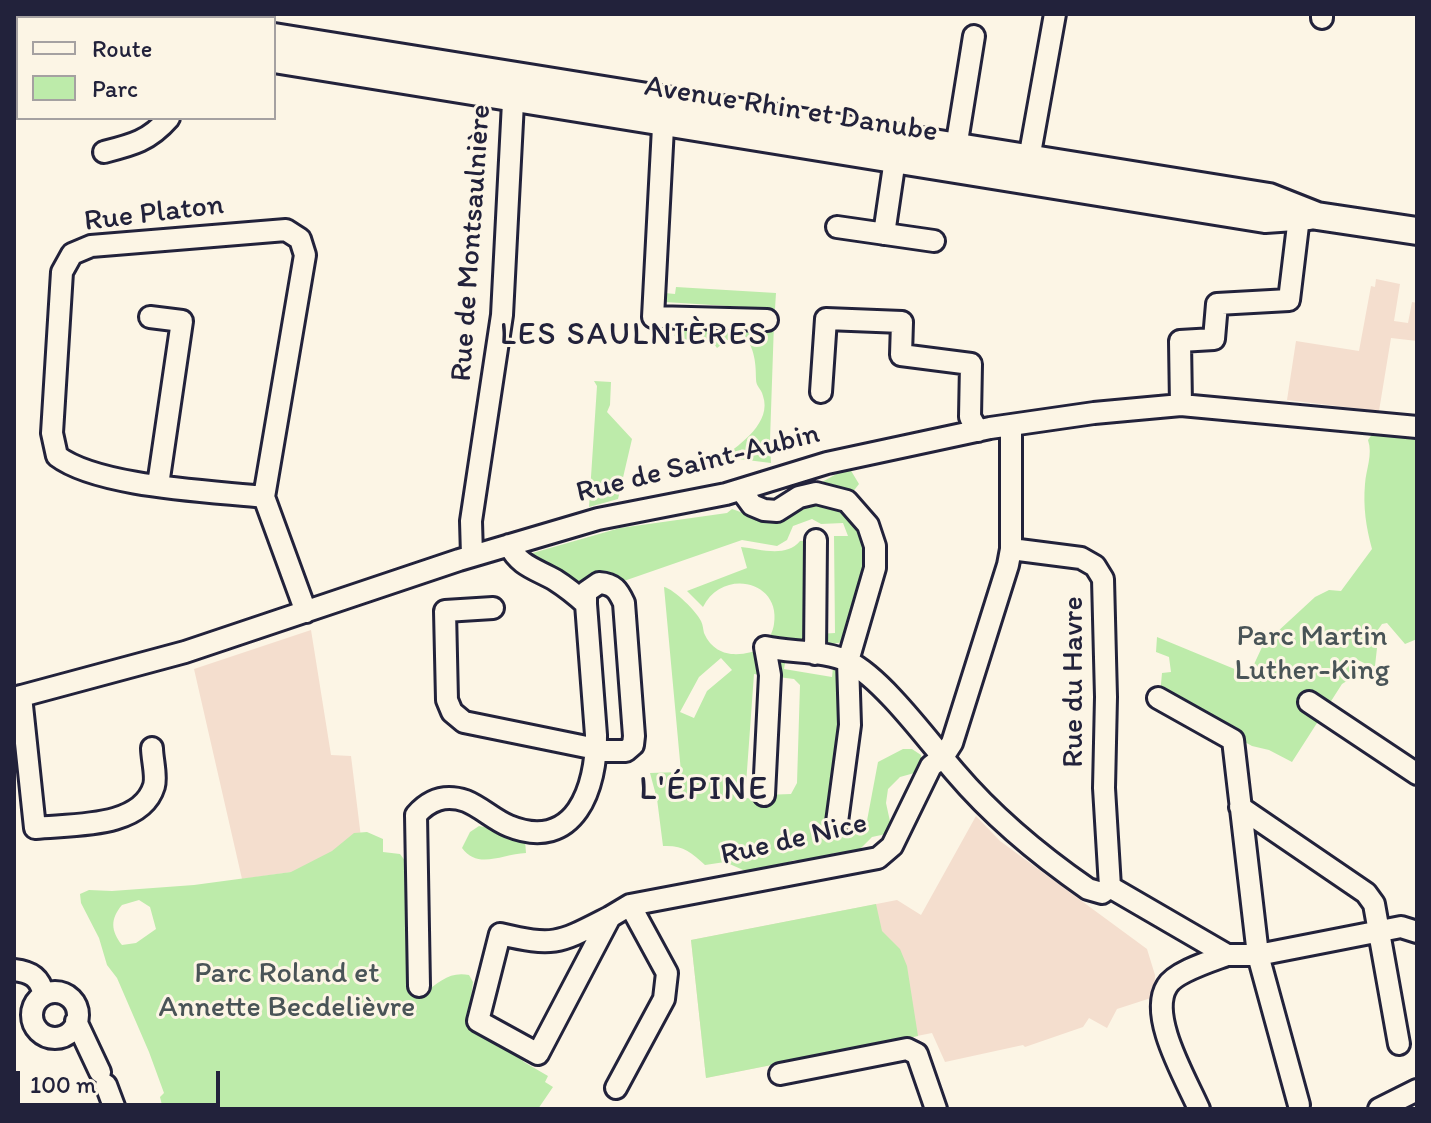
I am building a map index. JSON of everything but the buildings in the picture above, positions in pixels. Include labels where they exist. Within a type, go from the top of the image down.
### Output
[{"type":"main road","name":"Avenue Rhin et Danube","points":[[276,37],[513,86],[664,111],[956,148],[1269,197],[1308,216]]},
{"type":"main road","name":"Avenue Rhin et Danube","points":[[276,59],[513,86]]},
{"type":"main road","name":"Avenue Rhin et Danube","points":[[664,111],[895,159],[1265,219],[1308,216]]},
{"type":"main road","points":[[1308,216],[1417,231]]},
{"type":"street","points":[[1029,159],[1055,14]]},
{"type":"street","points":[[956,148],[974,36]]},
{"type":"street","name":"Rue de Montsaulnière","points":[[472,556],[471,521],[502,315],[513,86]]},
{"type":"street","points":[[664,111],[653,317],[767,320]]},
{"type":"street","points":[[104,152],[137,144],[167,120]]},
{"type":"street","points":[[884,234],[895,159]]},
{"type":"street","points":[[1181,405],[1180,341],[1214,339],[1217,304],[1289,300],[1308,216]]},
{"type":"street","points":[[837,227],[934,241]]},
{"type":"street","name":"Rue Platon","points":[[264,497],[86,473],[57,456],[52,433],[62,272],[72,254],[91,246],[286,230],[300,239],[305,255],[264,497],[306,612]]},
{"type":"street","points":[[150,317],[182,321],[158,485]]},
{"type":"street","points":[[821,392],[826,319],[902,322],[901,355],[971,364],[970,417],[978,431]]},
{"type":"street","name":"Rue de Saint-Aubin","points":[[17,697],[185,652],[472,556],[598,519],[741,490],[827,463],[978,431],[1094,413],[1181,405],[1417,427]]},
{"type":"street","name":"Rue de Nice","points":[[610,917],[538,1054],[478,1021],[500,934],[539,943],[564,941],[630,905],[878,858],[892,846],[931,766],[943,757],[952,743],[1008,565],[1011,549],[1011,426]]},
{"type":"street","points":[[741,490],[752,505],[764,510],[777,511],[804,495],[816,493],[847,501],[868,525],[875,546],[875,568],[848,661],[850,725],[837,822]]},
{"type":"street","points":[[815,654],[816,540]]},
{"type":"street","points":[[509,545],[518,560],[552,578],[586,604]]},
{"type":"street","name":"Rue du Havre","points":[[1011,549],[1081,558],[1095,566],[1103,579],[1106,697],[1104,788],[1110,887]]},
{"type":"street","points":[[419,986],[416,815],[426,803],[443,798],[466,801],[507,826],[531,833],[560,827],[580,809],[589,785],[596,749],[586,592],[599,583],[610,584],[618,590],[624,603],[633,745],[626,751],[596,749],[464,722],[452,712],[447,700],[445,611],[493,608]]},
{"type":"street","points":[[764,795],[770,675],[765,647],[848,661],[869,676],[902,709],[990,810],[1051,863],[1088,889],[1102,893],[1110,887],[1227,955]]},
{"type":"street","points":[[17,697],[35,828],[121,819],[143,806],[154,785],[152,748]]},
{"type":"street","points":[[1158,698],[1233,740],[1258,955],[1299,1105]]},
{"type":"street","points":[[1309,702],[1417,774]]},
{"type":"street","points":[[1240,807],[1366,893],[1374,904],[1399,1044]]},
{"type":"street","points":[[616,1088],[664,999],[667,973],[630,905]]},
{"type":"street","points":[[1199,1109],[1163,1025],[1161,1009],[1167,985],[1186,972],[1227,955],[1258,955],[1406,927],[1417,932]]},
{"type":"street","points":[[14,970],[34,975],[41,982],[44,995]]},
{"type":"street","points":[[58,992],[72,1000],[76,1021],[67,1034],[51,1037],[37,1030],[33,1007],[44,995],[58,992]]},
{"type":"street","points":[[76,1021],[115,1109]]},
{"type":"street","points":[[780,1074],[907,1049],[917,1054],[936,1109]]},
{"type":"street","points":[[1379,1109],[1417,1090]]},
{"type":"shaded area","points":[[1376,279],[1400,284],[1394,321],[1408,323],[1412,302],[1417,303],[1417,341],[1391,338],[1379,411],[1287,400],[1296,341],[1359,351],[1371,286],[1375,287]]},
{"type":"shaded area","points":[[311,630],[331,755],[351,756],[364,862],[242,879],[194,669]]},
{"type":"shaded area","points":[[976,816],[1000,841],[1147,949],[1155,975],[1154,997],[1117,1009],[1107,1028],[1089,1018],[1083,1027],[1025,1047],[945,1062],[932,1033],[706,1078],[691,940],[897,900],[921,915]]},
{"type":"green space","points":[[676,287],[776,293],[775,309],[665,302],[665,293],[675,294]]},
{"type":"green space","points":[[740,322],[774,323],[771,463],[723,457],[753,431],[765,406],[756,382],[753,353],[740,331]]},
{"type":"green space","points":[[685,330],[740,331],[717,348],[706,339],[696,337],[683,342],[674,335]]},
{"type":"green space","points":[[594,381],[611,382],[607,412],[632,439],[618,499],[589,507],[597,386]]},
{"type":"green space","name":"Parc Martin Luther-King","points":[[1375,430],[1417,439],[1417,639],[1405,644],[1387,623],[1382,624],[1373,637],[1377,648],[1375,666],[1358,660],[1355,666],[1361,668],[1361,672],[1342,684],[1292,762],[1269,750],[1252,746],[1160,695],[1162,673],[1171,672],[1169,657],[1156,652],[1157,637],[1249,675],[1263,645],[1315,597],[1329,590],[1341,591],[1372,549],[1364,492],[1370,457],[1368,440]]},
{"type":"green space","points":[[850,469],[859,484],[852,493],[843,495],[865,533],[867,566],[843,642],[822,642],[818,634],[835,633],[834,536],[848,536],[843,523],[821,524],[812,519],[793,526],[787,540],[777,546],[742,540],[621,582],[583,589],[522,556],[620,528],[727,513],[732,509],[755,518],[762,517]]},
{"type":"green space","points":[[816,540],[815,654],[787,651],[784,669],[832,677],[834,658],[848,661],[838,828],[859,833],[866,826],[878,762],[903,749],[912,749],[921,755],[922,764],[918,772],[900,777],[888,789],[886,803],[891,826],[886,834],[872,837],[858,851],[834,853],[818,862],[794,860],[750,873],[725,862],[705,865],[686,850],[663,846],[650,773],[681,772],[664,587],[679,596],[695,612],[709,642],[716,648],[731,654],[757,650],[765,647],[774,624],[774,609],[769,597],[760,589],[748,584],[723,587],[703,607],[687,591],[747,568],[741,547],[780,551],[800,541]],"holes":[[[721,658],[732,670],[707,691],[694,718],[680,712],[699,677]],[[754,674],[794,679],[800,685],[797,783],[791,794],[764,795],[762,799],[745,798]]]},
{"type":"green space","points":[[479,826],[525,840],[526,853],[483,860],[468,855],[462,848],[470,832]]},
{"type":"green space","name":"Parc Roland et Annette Becdelièvre","points":[[367,832],[383,839],[383,852],[400,854],[409,866],[405,892],[411,985],[424,993],[450,976],[469,975],[473,982],[469,1014],[486,1035],[548,1076],[545,1082],[553,1087],[538,1109],[163,1109],[160,1097],[164,1093],[149,1052],[117,978],[107,965],[80,894],[89,890],[194,885],[291,872],[332,851],[354,833]],"holes":[[[139,900],[150,907],[156,929],[136,943],[122,945],[113,925],[118,910],[122,905]]]},
{"type":"green space","points":[[876,904],[882,931],[900,949],[907,966],[918,1036],[706,1078],[691,940]]},
{"type":"district","name":"LES SAULNIÈRES","points":[[634,336]]},
{"type":"district","name":"L'ÉPINE","points":[[704,790]]}]
